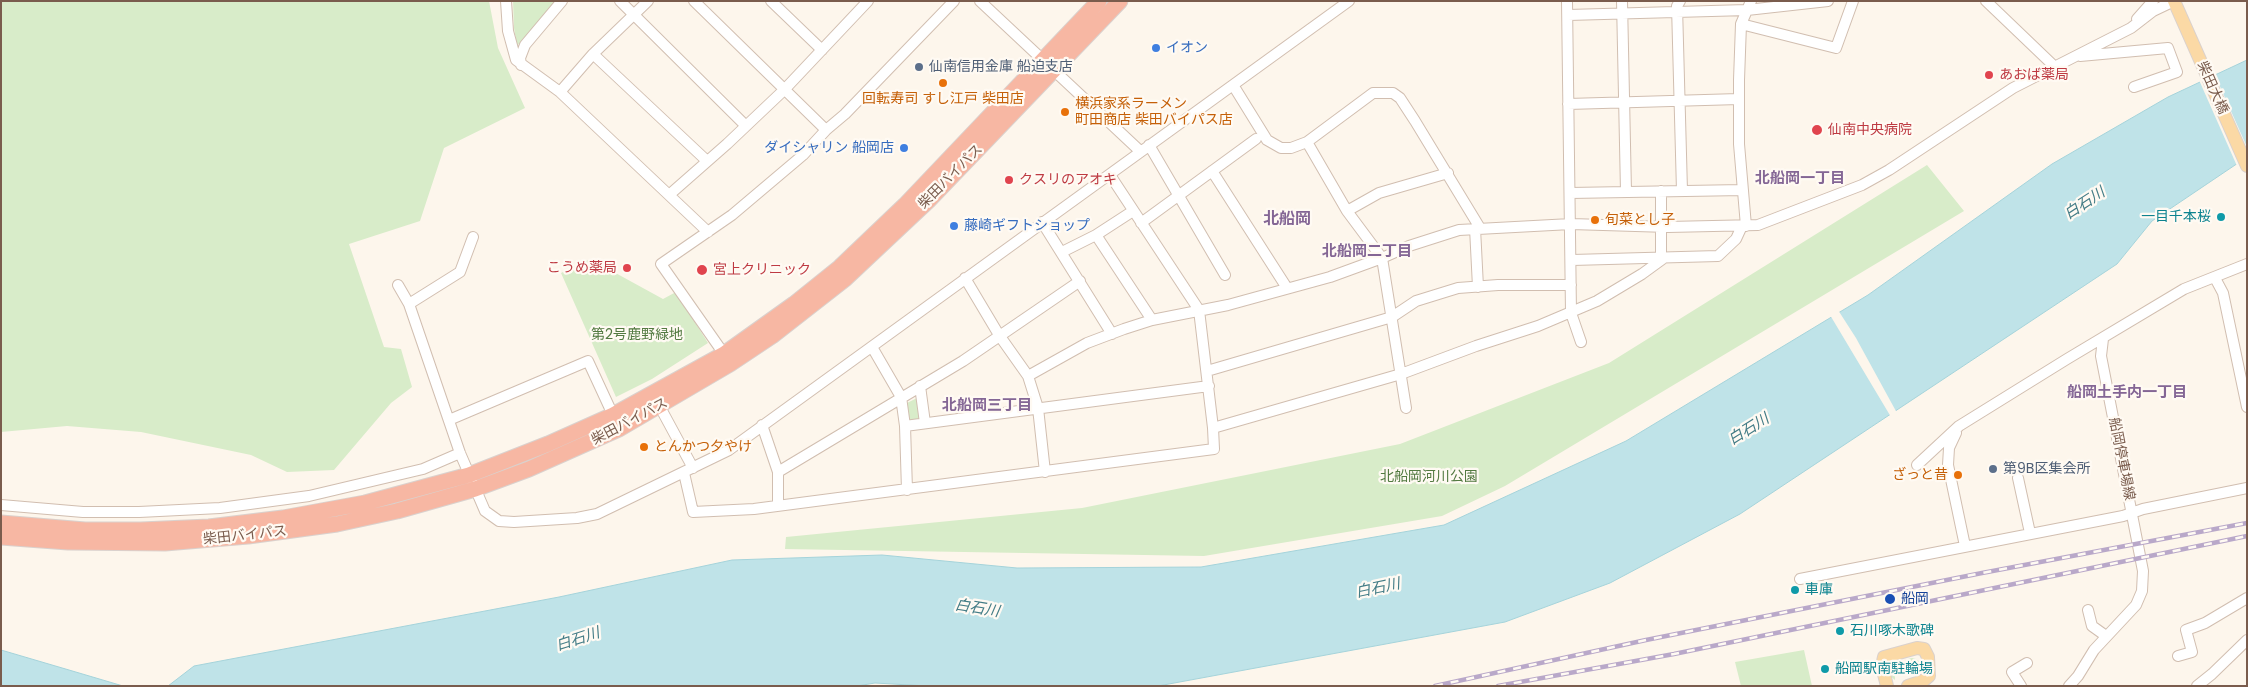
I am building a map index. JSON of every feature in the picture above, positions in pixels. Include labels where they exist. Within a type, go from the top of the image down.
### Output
[{"type":"highway","name":"柴田バイパス","points":[[1,537],[114,544],[181,542],[248,536],[337,524],[397,511],[472,482],[584,446],[660,407],[772,336],[845,279],[928,201],[1049,65],[1099,1]]},
{"type":"highway","name":"柴田バイパス","points":[[1,523],[86,530],[209,527],[283,518],[472,482],[548,444],[613,415],[724,354],[794,304],[840,267],[1049,65],[1120,1]]},
{"type":"main road","name":"柴田大橋","points":[[2175,4],[2247,166]]},
{"type":"main road","points":[[1888,686],[1882,666],[1884,657],[1917,648],[1924,649],[1928,657],[1929,676],[1923,681],[1908,686]]},
{"type":"street","points":[[506,1],[508,31],[516,60],[560,92],[708,232]]},
{"type":"street","points":[[521,65],[520,58],[525,45],[562,1]]},
{"type":"street","points":[[620,1],[746,126]]},
{"type":"street","points":[[560,92],[593,54],[648,1]]},
{"type":"street","points":[[694,1],[826,130]]},
{"type":"street","points":[[771,1],[822,50]]},
{"type":"street","points":[[852,1],[860,9]]},
{"type":"street","points":[[668,195],[784,90],[868,1]]},
{"type":"street","points":[[724,354],[661,264],[732,214],[803,155],[826,130],[846,114],[954,1]]},
{"type":"street","points":[[980,1],[1049,65],[1145,148],[1179,195],[1225,275]]},
{"type":"street","points":[[398,285],[409,304],[460,453],[481,506],[494,519],[514,522],[597,514],[729,450],[1349,1]]},
{"type":"street","points":[[1567,1],[1572,260],[1571,313],[1582,342]]},
{"type":"street","points":[[1622,1],[1626,192]]},
{"type":"street","points":[[1568,15],[1623,12],[1678,5],[1749,6],[1828,1]]},
{"type":"street","points":[[1741,24],[1836,48],[1853,1]]},
{"type":"street","points":[[1986,1],[2055,67]]},
{"type":"street","points":[[2131,28],[2153,1]]},
{"type":"street","points":[[1028,376],[1087,343],[1152,320],[1228,305],[1330,276],[1382,258],[1409,246],[1459,230],[1571,224],[1661,227],[1758,225],[1862,185],[1889,170],[2014,88],[2131,28],[2153,11],[2175,4]]},
{"type":"street","points":[[1678,5],[1682,191]]},
{"type":"street","points":[[1572,260],[1718,256],[1736,239],[1744,226],[1738,99],[1741,24],[1749,6]]},
{"type":"street","points":[[2074,57],[2168,48],[2176,72],[2134,87]]},
{"type":"street","points":[[593,54],[707,161]]},
{"type":"street","points":[[1233,85],[1267,140],[1273,145],[1291,148],[1307,142],[1373,93],[1392,93],[1400,98],[1448,173],[1477,228],[1478,287]]},
{"type":"street","points":[[1568,104],[1738,99]]},
{"type":"street","points":[[1141,223],[1256,139]]},
{"type":"street","points":[[1307,142],[1347,211],[1382,258],[1406,408]]},
{"type":"street","points":[[1212,171],[1287,288]]},
{"type":"street","points":[[1347,211],[1379,193],[1448,173]]},
{"type":"street","points":[[660,407],[689,471],[692,512],[778,506],[1045,472],[1161,454],[1214,449],[1209,386],[1199,310],[1110,175]]},
{"type":"street","points":[[1570,193],[1743,190]]},
{"type":"street","points":[[1661,191],[1663,258]]},
{"type":"street","points":[[1062,252],[1096,235],[1133,211]]},
{"type":"street","points":[[1042,222],[1112,334]]},
{"type":"street","points":[[1096,235],[1152,320]]},
{"type":"street","points":[[409,304],[460,272],[473,238]]},
{"type":"street","points":[[1213,428],[1401,374],[1466,349],[1571,313],[1621,287],[1663,258]]},
{"type":"street","points":[[1917,465],[1959,426],[2067,359],[2184,289],[2247,264]]},
{"type":"street","points":[[965,278],[999,334],[1028,376],[1038,408],[1045,472]]},
{"type":"street","points":[[2214,278],[2224,293],[2247,407]]},
{"type":"street","points":[[778,472],[963,360],[1080,281]]},
{"type":"street","points":[[1206,371],[1392,317],[1416,301],[1458,288],[1571,285]]},
{"type":"street","name":"船岡停車場線","points":[[2069,686],[2106,636],[2136,605],[2142,591],[2143,571],[2101,356],[2103,339]]},
{"type":"street","points":[[872,347],[901,397],[907,490]]},
{"type":"street","points":[[449,420],[588,362],[613,415]]},
{"type":"street","points":[[920,386],[925,424]]},
{"type":"street","points":[[904,426],[1209,386]]},
{"type":"street","points":[[762,426],[778,472],[778,506]]},
{"type":"street","points":[[1959,426],[1949,448],[1948,465],[1965,546]]},
{"type":"street","points":[[1,505],[84,512],[139,512],[220,508],[325,493],[423,469],[460,453]]},
{"type":"street","points":[[2018,478],[2030,533]]},
{"type":"street","points":[[1800,579],[2123,516],[2132,512],[2247,488]]},
{"type":"street","points":[[2178,656],[2192,652],[2186,630],[2205,623],[2247,598]]},
{"type":"street","points":[[2088,610],[2092,626],[2106,636]]},
{"type":"street","points":[[2196,686],[2212,674],[2247,640]]},
{"type":"street","points":[[2021,686],[2012,672],[2027,663]]},
{"type":"green space","points":[[1,1],[489,1],[498,48],[525,108],[444,148],[420,221],[349,244],[384,347],[401,349],[412,387],[391,403],[334,470],[287,472],[251,455],[141,432],[67,426],[1,432]]},
{"type":"green space","points":[[513,1],[556,1],[517,46],[514,28]]},
{"type":"green space","name":"北船岡河川公園","points":[[1927,165],[1964,211],[1505,486],[1442,516],[1204,556],[785,549],[786,537],[1082,508],[1400,444],[1609,363]]},
{"type":"green space","name":"第2号鹿野緑地","points":[[590,259],[663,299],[676,292],[708,343],[652,379],[616,397],[561,273]]},
{"type":"green space","points":[[919,397],[923,421],[909,423],[905,404]]},
{"type":"green space","points":[[1804,650],[1812,686],[1741,686],[1735,662]]},
{"type":"green space","points":[[1908,658],[1916,658],[1921,663],[1919,674],[1908,676],[1903,671],[1903,663]]},
{"type":"green space","points":[[1896,660],[1895,680],[1889,675],[1888,664],[1890,661]]},
{"type":"water","name":"白石川","points":[[2247,60],[2247,157],[2152,221],[2117,264],[1740,514],[1610,583],[1505,622],[1158,686],[927,686],[875,683],[857,686],[168,686],[194,666],[559,597],[732,560],[882,555],[1017,568],[1201,567],[1444,525],[1626,441],[1868,295],[2052,164],[2168,97]]},
{"type":"water","points":[[1,650],[69,670],[123,686],[1,686]]},
{"type":"pier","points":[[2214,73],[2247,147],[2247,160],[2237,166],[2199,80]]},
{"type":"pier","points":[[1838,310],[1856,338],[1897,413],[1891,417],[1830,315]]},
{"type":"railway","points":[[1435,686],[1646,640],[1982,573],[2247,523]]},
{"type":"railway","points":[[1498,686],[1674,654],[2247,536]]},
{"type":"place","name":"イオン","points":[[1156,48]]},
{"type":"place","name":"仙南信用金庫 船迫支店","points":[[919,67]]},
{"type":"place","name":"あおば薬局","points":[[1989,75]]},
{"type":"place","name":"回転寿司 すし江戸 柴田店","points":[[943,83]]},
{"type":"place","name":"横浜家系ラーメン 町田商店 柴田バイパス店","points":[[1065,112]]},
{"type":"place","name":"仙南中央病院","points":[[1817,130]]},
{"type":"place","name":"ダイシャリン 船岡店","points":[[904,148]]},
{"type":"place","name":"クスリのアオキ","points":[[1009,180]]},
{"type":"place","name":"一目千本桜","points":[[2221,217]]},
{"type":"place","name":"旬菜とし子","points":[[1595,220]]},
{"type":"place","name":"藤崎ギフトショップ","points":[[954,226]]},
{"type":"place","name":"こうめ薬局","points":[[627,268]]},
{"type":"place","name":"宮上クリニック","points":[[702,270]]},
{"type":"place","name":"とんかつ夕やけ","points":[[644,447]]},
{"type":"place","name":"第9B区集会所","points":[[1993,469]]},
{"type":"place","name":"ざっと昔","points":[[1958,475]]},
{"type":"place","name":"車庫","points":[[1795,590]]},
{"type":"place","name":"船岡","points":[[1890,599]]},
{"type":"place","name":"石川啄木歌碑","points":[[1840,631]]},
{"type":"place","name":"船岡駅南駐輪場","points":[[1825,669]]},
{"type":"district","name":"北船岡一丁目","points":[[1800,179]]},
{"type":"district","name":"北船岡","points":[[1287,220]]},
{"type":"district","name":"北船岡二丁目","points":[[1367,252]]},
{"type":"district","name":"船岡土手内一丁目","points":[[2127,393]]},
{"type":"district","name":"北船岡三丁目","points":[[987,406]]}]
